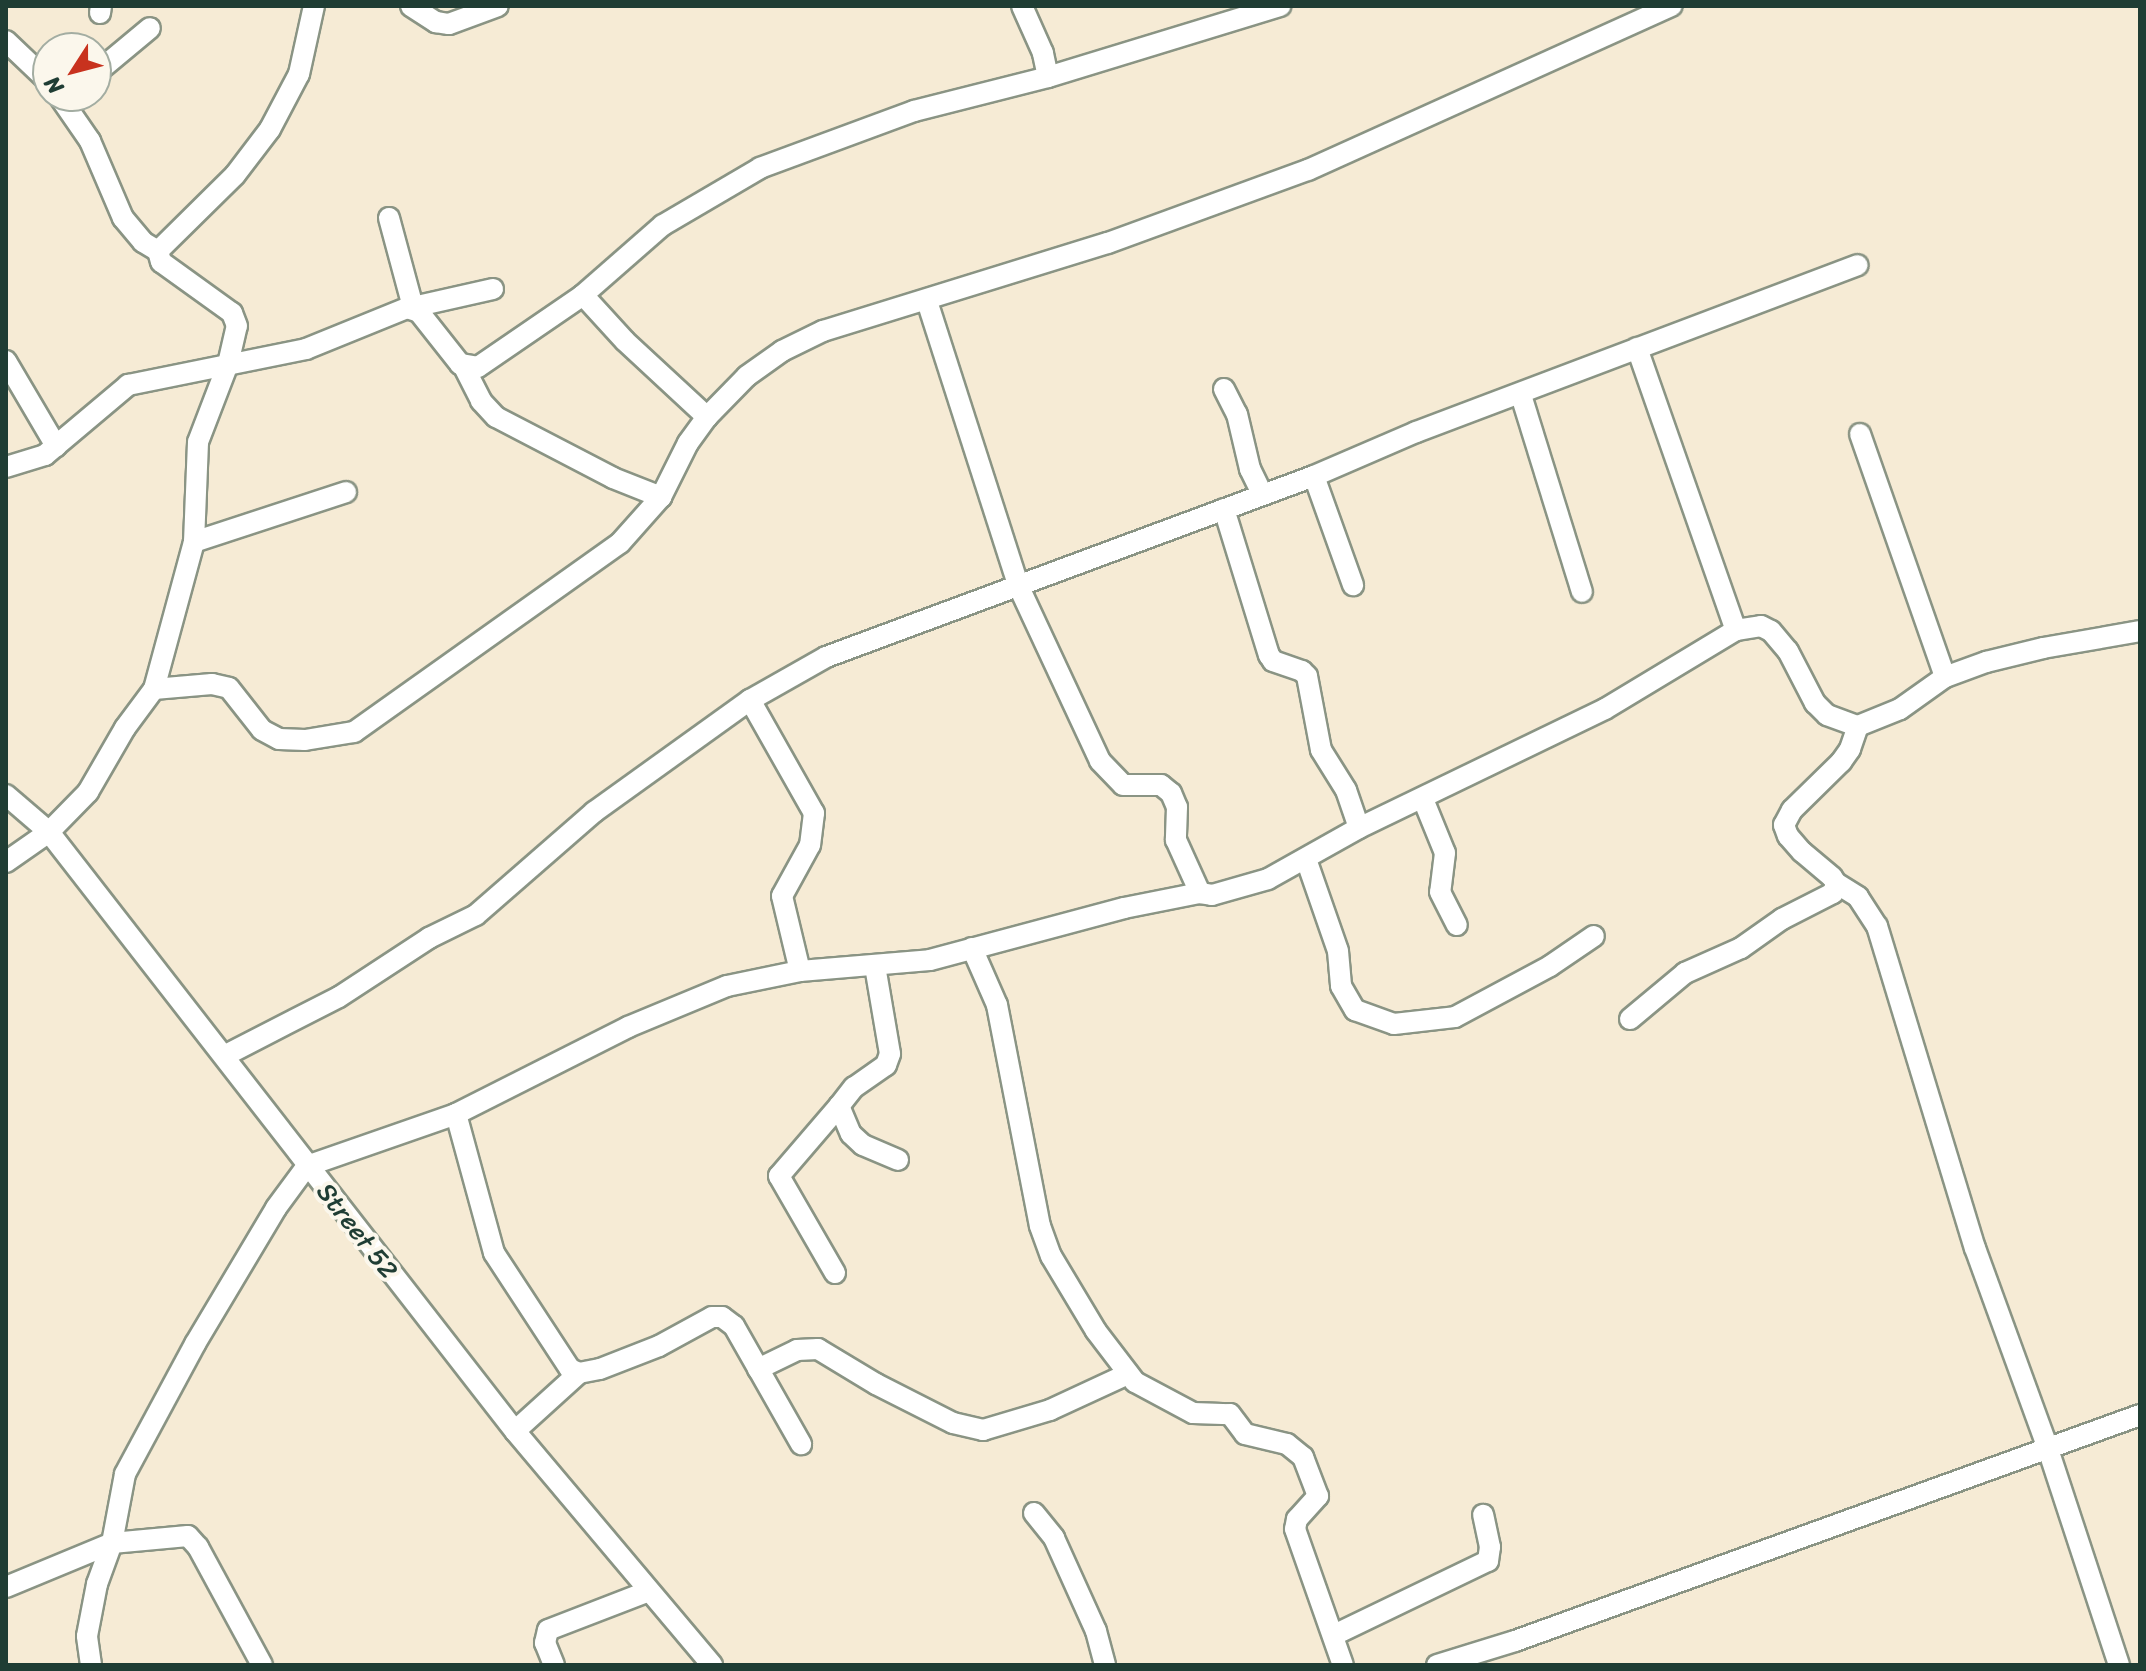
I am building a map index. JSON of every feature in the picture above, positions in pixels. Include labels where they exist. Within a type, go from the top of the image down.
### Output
[{"type":"street","points":[[158,251],[235,175],[270,129],[299,74],[314,6]]},
{"type":"street","points":[[411,6],[436,22],[449,24],[498,6]]},
{"type":"street","points":[[1022,6],[1043,53],[1048,77]]},
{"type":"street","points":[[464,367],[483,365],[583,295],[663,225],[760,168],[914,111],[1048,77],[1280,6]]},
{"type":"street","points":[[154,689],[221,686],[229,688],[262,730],[279,739],[345,736],[373,721],[620,543],[661,497],[688,443],[707,417],[747,376],[782,351],[823,331],[881,311],[927,301],[1108,243],[1308,170],[1672,6]]},
{"type":"street","points":[[112,60],[150,28]]},
{"type":"street","points":[[6,41],[32,66]]},
{"type":"street","points":[[6,862],[49,832],[88,792],[125,728],[154,689],[194,542],[198,442],[228,364],[236,319],[161,262],[158,251],[143,242],[123,218],[90,141],[72,112]]},
{"type":"street","points":[[389,218],[413,307],[464,367],[481,401],[496,417],[613,478],[661,497]]},
{"type":"street","points":[[224,1056],[351,990],[429,938],[476,915],[594,812],[750,700],[826,657],[1314,476],[1416,432],[1521,395],[1857,265]]},
{"type":"street","points":[[6,467],[45,455],[128,385],[306,349],[413,307],[493,289]]},
{"type":"street","points":[[583,295],[625,341],[707,417]]},
{"type":"street","points":[[927,301],[1018,585],[1100,761],[1123,785],[1161,785],[1171,793],[1177,807],[1176,840],[1200,893]]},
{"type":"street","points":[[1637,348],[1736,630]]},
{"type":"street","points":[[6,361],[56,446]]},
{"type":"street","points":[[1224,389],[1237,414],[1250,469],[1262,494]]},
{"type":"street","points":[[1521,395],[1582,592]]},
{"type":"street","points":[[1860,434],[1945,677]]},
{"type":"street","points":[[1314,476],[1353,585]]},
{"type":"street","points":[[194,542],[346,492]]},
{"type":"street","points":[[1224,509],[1269,655],[1273,661],[1302,671],[1307,676],[1321,750],[1346,790],[1359,828]]},
{"type":"street","points":[[91,1665],[87,1636],[97,1584],[112,1543],[125,1474],[177,1374],[276,1208],[307,1166],[456,1114],[628,1027],[727,986],[800,971],[930,960],[1200,893],[1212,895],[1246,887],[1306,859],[1359,828],[1605,709],[1736,630],[1761,626],[1771,631],[1788,651],[1815,703],[1827,715],[1858,726],[1900,709],[1945,677],[2043,648],[2140,631]]},
{"type":"street","points":[[750,700],[814,813],[810,845],[782,896],[800,971]]},
{"type":"street","points":[[1858,726],[1850,749],[1841,762],[1792,810],[1784,825],[1788,836],[1836,883],[1858,897],[1877,926],[1975,1248],[2048,1449],[2119,1665]]},
{"type":"street","name":"Street 52","points":[[6,795],[49,832],[515,1431],[712,1665]]},
{"type":"street","points":[[1423,799],[1445,853],[1440,892],[1457,925]]},
{"type":"street","points":[[1306,859],[1338,951],[1341,986],[1355,1010],[1394,1024],[1455,1017],[1550,966],[1594,936]]},
{"type":"street","points":[[1630,1019],[1673,980],[1741,948],[1782,919],[1833,893],[1836,883]]},
{"type":"street","points":[[972,948],[997,1005],[1045,1242],[1096,1331],[1128,1374],[1145,1389],[1193,1413],[1230,1414],[1245,1434],[1287,1444],[1299,1452],[1318,1496],[1297,1519],[1295,1529],[1343,1665]]},
{"type":"street","points":[[835,1273],[779,1176],[854,1087],[886,1065],[890,1054],[875,966]]},
{"type":"street","points":[[839,1106],[851,1134],[863,1145],[898,1160]]},
{"type":"street","points":[[456,1114],[494,1253],[554,1341],[563,1361],[579,1373]]},
{"type":"street","points":[[515,1431],[579,1373],[659,1346],[712,1317],[729,1320],[801,1444]]},
{"type":"street","points":[[758,1369],[797,1350],[818,1349],[876,1384],[953,1423],[983,1430],[1050,1410],[1128,1374]]},
{"type":"street","points":[[1437,1665],[1515,1641],[2140,1415]]},
{"type":"street","points":[[1034,1513],[1054,1538],[1096,1631],[1105,1665]]},
{"type":"street","points":[[1334,1635],[1488,1561],[1490,1547],[1483,1515]]},
{"type":"street","points":[[6,1587],[112,1543],[183,1535],[193,1540],[262,1665]]},
{"type":"street","points":[[554,1665],[545,1643],[548,1630],[649,1591]]}]
